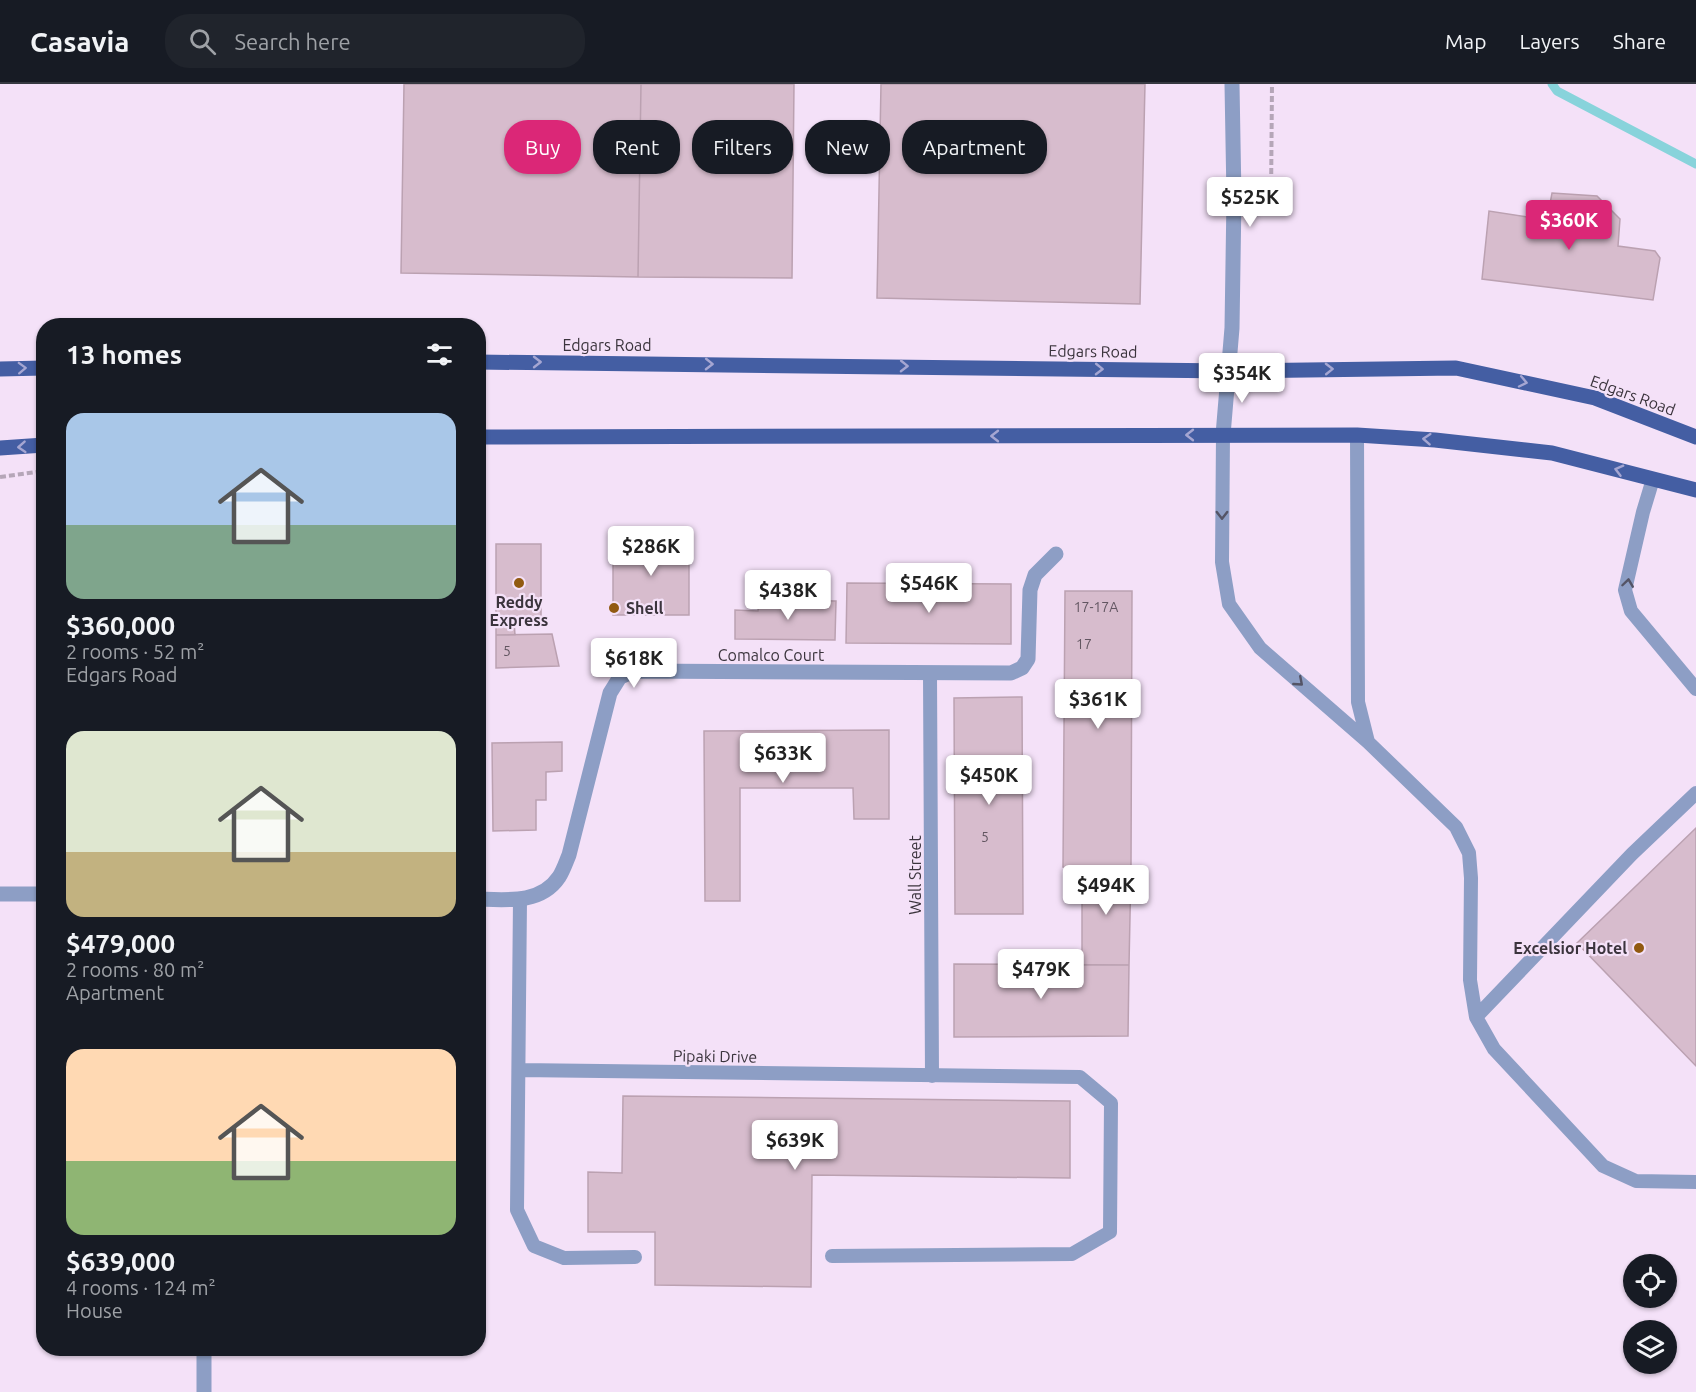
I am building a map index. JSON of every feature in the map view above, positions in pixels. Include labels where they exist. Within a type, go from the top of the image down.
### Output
[{"type":"main road","name":"Edgars Road","points":[[486,362],[1228,371],[1456,368],[1595,398],[1696,437]]},
{"type":"main road","points":[[0,369],[36,368]]},
{"type":"main road","points":[[486,437],[1357,435],[1434,440],[1552,453],[1696,490]]},
{"type":"main road","points":[[0,448],[36,446]]},
{"type":"street","points":[[1223,435],[1232,328],[1234,198],[1232,84]]},
{"type":"street","name":"Comalco Court","points":[[486,899],[520,900],[542,893],[559,878],[568,855],[610,693],[620,677],[634,671],[1011,673],[1022,668],[1028,659],[1030,590],[1035,575],[1056,554]]},
{"type":"street","points":[[0,894],[36,894]]},
{"type":"street","points":[[204,1356],[204,1392]]},
{"type":"lane","points":[[1223,435],[1222,562],[1229,604],[1260,648],[1368,742],[1456,827],[1469,853],[1471,878],[1470,980],[1476,1017],[1494,1049],[1603,1166],[1635,1181],[1696,1182]]},
{"type":"lane","points":[[1357,435],[1358,702],[1368,742]]},
{"type":"lane","points":[[1653,479],[1625,590],[1631,611],[1696,690]]},
{"type":"lane","name":"Wall Street","points":[[930,674],[932,1076]]},
{"type":"lane","points":[[1476,1017],[1632,854],[1696,793]]},
{"type":"lane","points":[[520,900],[517,1210],[534,1246],[564,1258],[635,1257]]},
{"type":"lane","name":"Pipaki Drive","points":[[519,1070],[1080,1077],[1111,1103],[1110,1232],[1072,1254],[832,1256]]},
{"type":"path","points":[[1271,201],[1272,84]]},
{"type":"path","points":[[0,477],[36,472]]},
{"type":"building","points":[[404,84],[641,84],[640,120],[593,120],[593,174],[640,174],[638,277],[401,273]]},
{"type":"building","points":[[641,84],[794,84],[792,278],[638,277],[640,174],[680,174],[680,120],[640,120]]},
{"type":"building","points":[[881,84],[1145,84],[1140,304],[877,298],[879,174],[890,174],[890,120],[880,120]]},
{"type":"building","points":[[1552,193],[1597,196],[1620,219],[1618,246],[1655,251],[1660,258],[1653,300],[1482,279],[1489,211],[1547,220]]},
{"type":"building","points":[[613,539],[689,539],[689,615],[613,615]]},
{"type":"building","name":"Reddy Express","points":[[496,544],[541,544],[541,621],[514,621],[515,635],[496,635]]},
{"type":"building","points":[[847,583],[1011,584],[1011,644],[846,643]]},
{"type":"building","points":[[1065,591],[1132,591],[1131,868],[1063,867]]},
{"type":"building","points":[[759,600],[836,601],[835,640],[735,639],[735,610],[758,611]]},
{"type":"building","points":[[552,634],[559,666],[496,668],[496,635]]},
{"type":"building","points":[[1022,697],[1023,914],[955,914],[954,698]]},
{"type":"building","points":[[889,730],[889,819],[854,819],[853,788],[740,788],[740,901],[705,901],[704,731]]},
{"type":"building","points":[[562,742],[562,771],[546,772],[546,800],[536,800],[536,830],[493,831],[492,743]]},
{"type":"building","name":"Excelsior Hotel","points":[[1696,828],[1696,1066],[1577,943]]},
{"type":"building","points":[[1082,868],[1131,868],[1129,965],[1082,965]]},
{"type":"building","points":[[954,964],[1129,965],[1128,1036],[954,1037]]},
{"type":"building","points":[[623,1096],[1070,1101],[1070,1178],[812,1175],[811,1287],[655,1285],[655,1232],[588,1232],[588,1172],[622,1173]]},
{"type":"waterway","points":[[1552,84],[1557,91],[1696,164]]},
{"type":"place","name":"Reddy Express","points":[[519,583]]},
{"type":"place","name":"Shell","points":[[614,608]]},
{"type":"place","name":"Excelsior Hotel","points":[[1639,948]]}]
